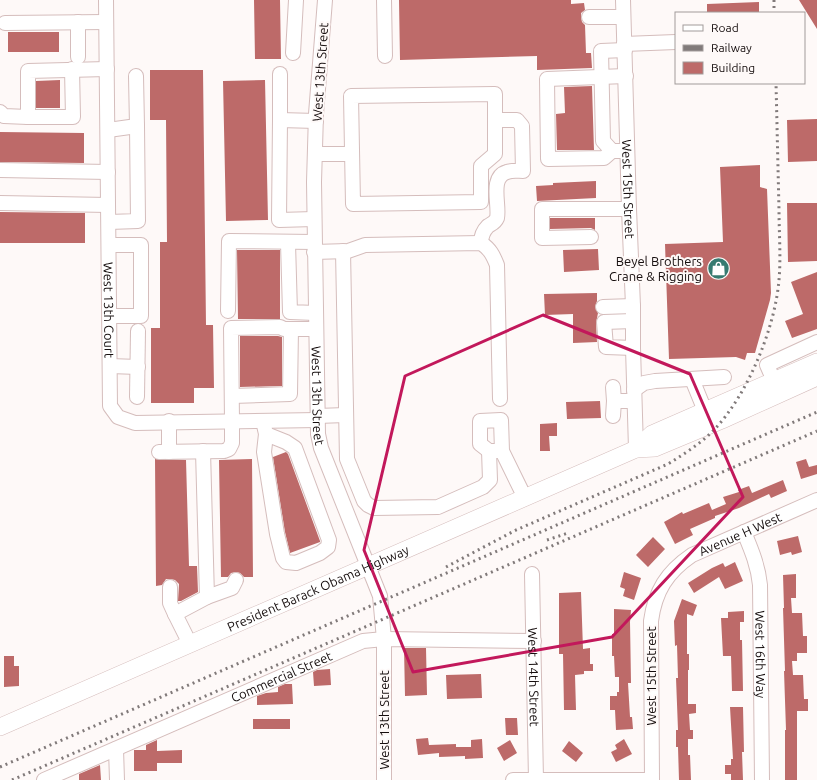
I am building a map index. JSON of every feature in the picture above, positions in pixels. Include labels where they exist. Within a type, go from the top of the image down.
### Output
[{"type":"main road","name":"President Barack Obama Highway","points":[[0,727],[636,449],[652,434],[817,362]]},
{"type":"main road","name":"President Barack Obama Highway","points":[[636,449],[655,448],[722,420],[817,377]]},
{"type":"street","name":"West 13th Court","points":[[106,0],[110,406],[118,417],[135,423],[169,421],[232,421],[265,428],[317,418],[346,415]]},
{"type":"street","points":[[293,53],[296,0]]},
{"type":"street","name":"West 13th Street","points":[[325,0],[315,154],[314,247],[318,434],[322,448],[380,596],[384,639],[384,780]]},
{"type":"street","points":[[384,0],[385,56]]},
{"type":"street","name":"West 15th Street","points":[[623,0],[636,449]]},
{"type":"street","points":[[589,17],[624,17]]},
{"type":"street","points":[[0,112],[4,116],[73,118],[78,22]]},
{"type":"street","points":[[5,23],[106,22]]},
{"type":"street","points":[[612,151],[603,141],[601,51],[624,47],[675,42]]},
{"type":"street","points":[[28,117],[28,71],[75,63],[107,69]]},
{"type":"street","points":[[280,74],[279,220],[314,220]]},
{"type":"street","points":[[108,222],[138,221],[136,76]]},
{"type":"street","points":[[626,76],[547,79],[548,159],[604,158],[612,151],[628,151]]},
{"type":"street","points":[[495,94],[495,120],[495,154],[480,166],[481,202],[353,204],[351,96],[495,94]]},
{"type":"street","points":[[280,120],[316,121]]},
{"type":"street","points":[[481,243],[484,230],[494,223],[497,217],[496,187],[498,180],[507,172],[523,171],[522,126],[517,120],[495,120]]},
{"type":"street","points":[[108,130],[137,126]]},
{"type":"street","points":[[315,154],[352,154]]},
{"type":"street","points":[[0,170],[108,172]]},
{"type":"street","points":[[0,203],[108,205]]},
{"type":"street","points":[[591,237],[542,238],[542,209],[629,209]]},
{"type":"street","points":[[228,311],[229,241],[288,242],[343,251],[348,251],[365,245],[481,243],[491,252],[497,265],[500,399]]},
{"type":"street","points":[[288,242],[290,312],[316,313]]},
{"type":"street","points":[[109,245],[141,245],[141,316],[110,316]]},
{"type":"street","points":[[343,251],[347,459],[364,501],[374,508],[438,507],[483,487],[490,480],[496,451],[525,498]]},
{"type":"street","points":[[603,307],[633,306]]},
{"type":"street","points":[[633,320],[604,322],[606,347],[633,348]]},
{"type":"street","points":[[169,421],[164,452],[224,451],[229,449],[232,443],[231,328],[280,327],[284,329],[316,329]]},
{"type":"street","points":[[232,396],[290,394],[291,329]]},
{"type":"street","points":[[137,397],[138,331]]},
{"type":"street","points":[[774,381],[767,365],[817,342]]},
{"type":"street","points":[[110,366],[138,367]]},
{"type":"street","points":[[613,416],[614,394],[621,402],[634,395],[644,383],[724,377]]},
{"type":"street","points":[[692,379],[705,411]]},
{"type":"street","points":[[265,428],[295,448],[329,540],[328,547],[320,553],[296,563],[286,562],[283,558],[277,534],[264,452],[265,428]]},
{"type":"street","points":[[203,451],[207,597]]},
{"type":"street","name":"Avenue H West","points":[[669,576],[681,562],[692,555],[817,500]]},
{"type":"street","name":"West 16th Way","points":[[744,532],[755,557],[760,585],[762,780]]},
{"type":"street","name":"West 14th Street","points":[[532,574],[536,780]]},
{"type":"street","name":"West 15th Street","points":[[652,780],[651,621],[657,595],[669,576]]},
{"type":"street","points":[[175,614],[207,597],[232,588],[236,580]]},
{"type":"street","points":[[170,587],[170,603],[190,644]]},
{"type":"street","name":"Commercial Street","points":[[44,780],[363,641],[384,639],[534,641]]},
{"type":"street","points":[[116,749],[117,780]]},
{"type":"street","points":[[513,780],[652,780]]},
{"type":"highlighted area","points":[[543,315],[690,374],[743,497],[612,637],[413,672],[364,550],[405,376]]},
{"type":"building","points":[[254,0],[280,0],[281,59],[255,59]]},
{"type":"building","points":[[399,0],[571,0],[571,4],[584,3],[585,10],[581,13],[581,17],[582,22],[585,25],[586,53],[591,53],[592,68],[537,70],[537,56],[400,60]]},
{"type":"building","points":[[799,0],[817,0],[817,29]]},
{"type":"building","points":[[759,2],[759,12],[707,12],[707,4]]},
{"type":"building","points":[[8,32],[59,32],[59,52],[8,52]]},
{"type":"building","points":[[150,70],[203,70],[206,325],[213,325],[214,388],[194,388],[194,403],[151,403],[151,328],[160,328],[160,242],[167,242],[166,120],[150,120]]},
{"type":"building","points":[[60,80],[60,108],[36,108],[36,81]]},
{"type":"building","points":[[265,80],[268,220],[226,221],[223,81]]},
{"type":"building","points":[[592,86],[594,150],[557,150],[556,114],[565,113],[564,87]]},
{"type":"building","points":[[817,119],[817,161],[788,162],[787,120]]},
{"type":"building","points":[[0,132],[84,133],[84,163],[0,162]]},
{"type":"building","name":"Beyel Brothers Crane & Rigging","points":[[760,165],[760,187],[767,189],[771,293],[755,353],[747,353],[745,360],[736,357],[669,359],[665,244],[723,242],[720,167]]},
{"type":"building","points":[[596,181],[596,198],[537,201],[536,186],[553,185],[553,183]]},
{"type":"building","points":[[787,203],[817,203],[817,261],[788,262]]},
{"type":"building","points":[[0,212],[85,213],[85,243],[0,243]]},
{"type":"building","points":[[550,218],[595,218],[595,230],[591,228],[550,229]]},
{"type":"building","points":[[598,249],[599,270],[564,272],[563,250]]},
{"type":"building","points":[[237,250],[280,250],[280,319],[238,319]]},
{"type":"building","points":[[817,272],[817,329],[792,338],[785,321],[803,314],[791,282]]},
{"type":"building","points":[[597,293],[595,307],[598,313],[596,323],[597,342],[573,343],[573,314],[545,315],[544,294]]},
{"type":"building","points":[[240,336],[282,337],[282,386],[240,387]]},
{"type":"building","points":[[600,401],[601,418],[567,419],[566,402]]},
{"type":"building","points":[[557,423],[557,436],[549,436],[550,451],[540,451],[540,424]]},
{"type":"building","points":[[286,452],[320,541],[290,553],[285,532],[273,457]]},
{"type":"building","points":[[155,459],[186,460],[189,566],[197,566],[198,592],[181,601],[178,601],[179,584],[175,580],[166,579],[162,585],[156,586]]},
{"type":"building","points":[[252,459],[253,577],[244,577],[240,573],[236,572],[231,573],[228,577],[221,577],[219,460]]},
{"type":"building","points":[[806,459],[809,467],[817,465],[817,474],[801,479],[796,462]]},
{"type":"building","points":[[783,480],[787,491],[771,498],[769,494],[739,508],[715,516],[715,518],[690,529],[693,535],[675,544],[664,522],[682,512],[683,514],[709,503],[712,510],[726,504],[723,497],[739,492],[738,490],[749,486],[752,493]]},
{"type":"building","points":[[798,536],[802,552],[792,555],[791,552],[780,555],[777,541]]},
{"type":"building","points":[[653,537],[665,549],[648,567],[636,555]]},
{"type":"building","points":[[735,562],[743,581],[725,589],[719,577],[694,593],[688,583],[723,563],[725,567]]},
{"type":"building","points":[[624,572],[641,578],[634,600],[623,596],[625,589],[620,587]]},
{"type":"building","points":[[796,574],[796,598],[791,598],[792,613],[802,613],[803,636],[807,636],[807,653],[797,653],[797,661],[792,661],[793,675],[803,675],[804,699],[808,699],[808,711],[797,711],[797,780],[785,780],[786,730],[783,575]]},
{"type":"building","points":[[581,592],[583,649],[590,648],[590,664],[593,664],[593,671],[584,671],[584,674],[575,675],[576,710],[564,710],[563,654],[559,654],[559,593]]},
{"type":"building","points":[[682,599],[697,605],[693,616],[687,614],[687,654],[689,654],[688,704],[696,704],[696,713],[689,714],[690,730],[693,730],[693,739],[688,739],[691,780],[679,780],[678,747],[676,747],[676,730],[678,730],[676,678],[678,678],[677,645],[675,646],[674,621]]},
{"type":"building","points":[[614,609],[631,610],[631,683],[628,683],[630,717],[632,717],[633,729],[616,730],[615,710],[610,710],[610,696],[617,696],[617,692],[619,692],[619,677],[615,677],[614,656],[612,656]]},
{"type":"building","points":[[744,611],[744,622],[740,622],[740,640],[742,640],[743,691],[732,691],[731,656],[723,656],[721,618],[728,618],[728,612]]},
{"type":"building","points":[[404,648],[426,648],[427,695],[405,696]]},
{"type":"building","points":[[4,656],[14,656],[14,666],[19,666],[19,686],[4,687]]},
{"type":"building","points":[[330,669],[331,685],[314,686],[313,672],[317,670]]},
{"type":"building","points":[[481,674],[482,698],[447,699],[446,675]]},
{"type":"building","points":[[285,684],[292,684],[293,704],[257,705],[257,696],[266,693],[278,692],[278,687]]},
{"type":"building","points":[[730,707],[743,707],[743,780],[731,780],[731,774],[725,774],[725,765],[731,765],[731,759],[733,759]]},
{"type":"building","points":[[505,718],[517,718],[518,735],[506,735]]},
{"type":"building","points":[[253,719],[290,719],[290,729],[253,729]]},
{"type":"building","points":[[428,738],[429,745],[456,744],[456,747],[471,747],[471,740],[482,739],[483,758],[465,759],[465,756],[439,757],[439,753],[418,755],[416,739]]},
{"type":"building","points":[[624,739],[632,754],[616,762],[611,752],[617,749],[615,745]]},
{"type":"building","points":[[157,740],[157,751],[182,750],[182,763],[157,763],[157,771],[134,771],[134,750],[146,750],[146,745]]},
{"type":"building","points":[[510,740],[517,753],[504,761],[497,748]]},
{"type":"building","points":[[569,741],[583,753],[576,762],[562,751]]},
{"type":"building","points":[[100,765],[101,780],[79,780],[79,774]]},
{"type":"railway","points":[[774,0],[774,12]]},
{"type":"railway","points":[[446,567],[516,530],[668,464],[686,453],[714,430],[738,398],[758,360],[766,339],[772,319],[779,280],[780,254],[776,84]]},
{"type":"railway","points":[[0,767],[817,412]]},
{"type":"railway","points":[[12,780],[817,431]]},
{"type":"railway","points":[[547,540],[568,533]]},
{"type":"place","name":"Beyel Brothers Crane & Rigging","points":[[718,268]]}]
